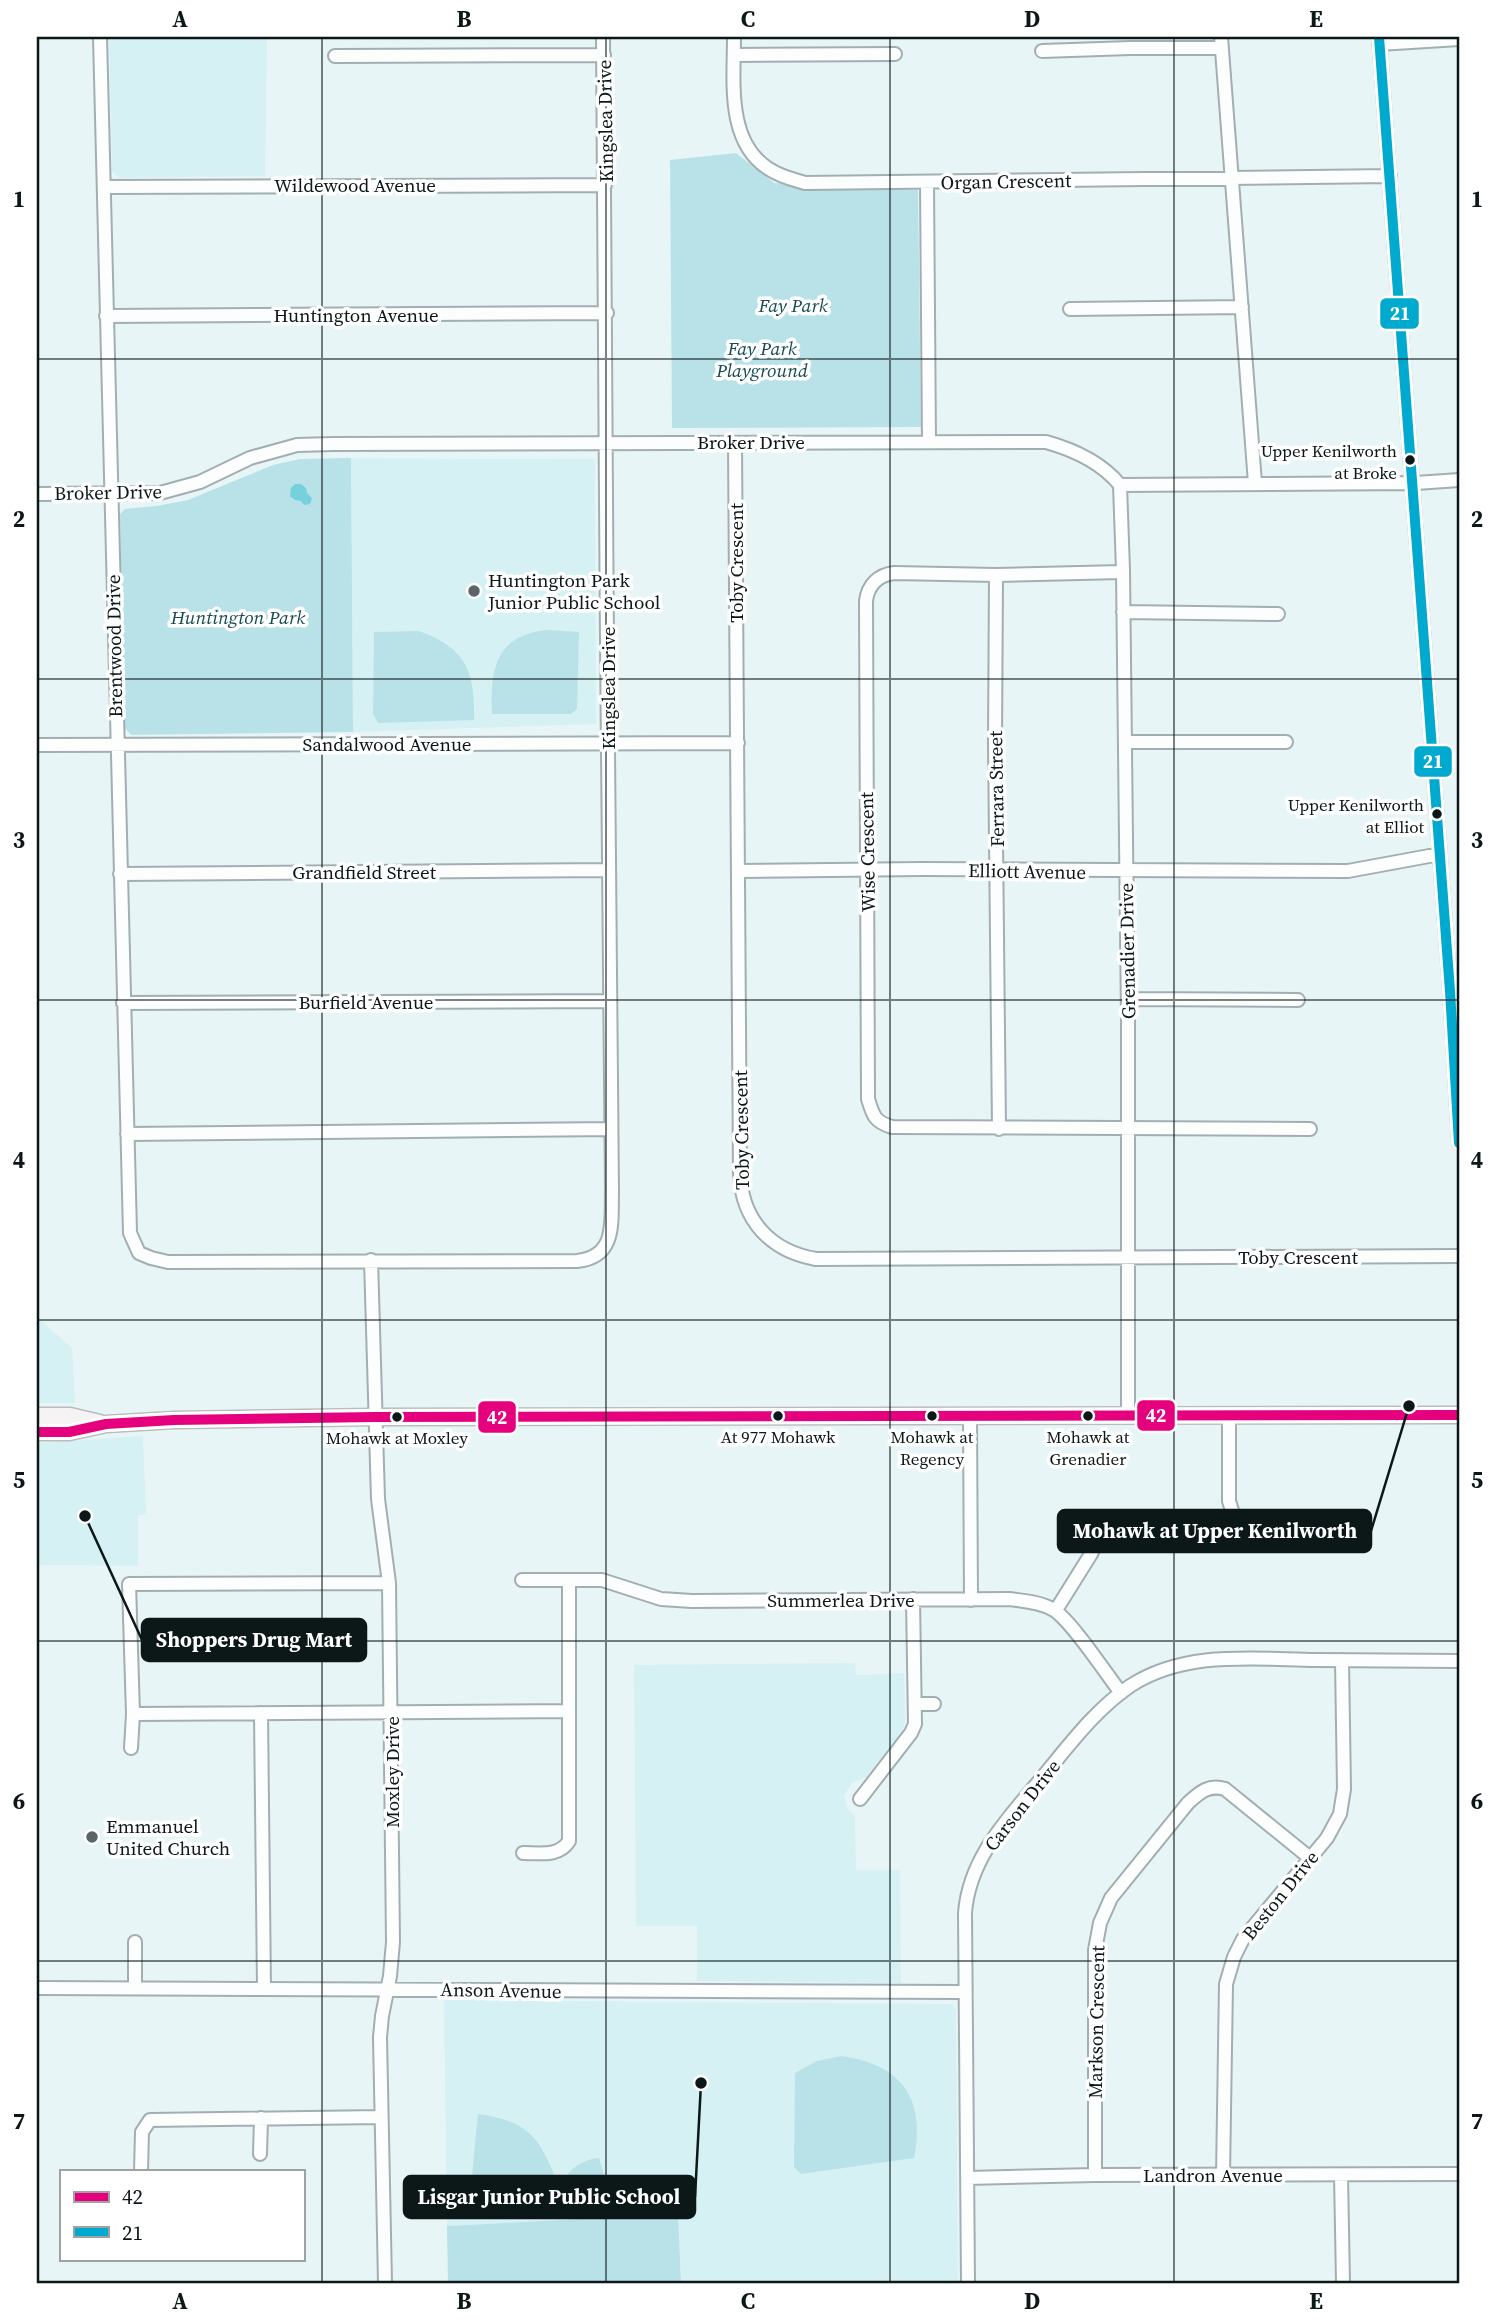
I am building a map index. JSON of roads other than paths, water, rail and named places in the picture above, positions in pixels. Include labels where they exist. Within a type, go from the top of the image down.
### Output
[{"type":"main road","points":[[37,1432],[69,1432],[106,1424],[188,1420],[376,1417],[1459,1415]]},
{"type":"main road","points":[[37,1416],[69,1416],[106,1424]]},
{"type":"street","name":"Brentwood Drive","points":[[100,37],[130,1233],[139,1253],[168,1262],[371,1260]]},
{"type":"street","name":"Kingslea Drive","points":[[371,1260],[574,1261],[588,1259],[601,1252],[608,1242],[611,1230],[604,37]]},
{"type":"street","name":"Organ Crescent","points":[[734,37],[735,113],[744,141],[767,168],[793,181],[812,184],[1390,176]]},
{"type":"street","points":[[1459,39],[1379,40],[1440,854],[1455,991],[1459,1143]]},
{"type":"street","points":[[1042,51],[1221,42],[1255,483]]},
{"type":"street","points":[[734,55],[895,54]]},
{"type":"street","points":[[335,56],[604,55]]},
{"type":"street","points":[[927,182],[929,442]]},
{"type":"street","name":"Wildewood Avenue","points":[[104,187],[606,185]]},
{"type":"street","points":[[1070,309],[1242,307]]},
{"type":"street","name":"Huntington Avenue","points":[[106,316],[607,313]]},
{"type":"street","name":"Broker Drive","points":[[37,494],[152,494],[176,490],[217,475],[250,458],[297,445],[1046,442],[1073,449],[1095,463],[1120,485]]},
{"type":"street","name":"Toby Crescent","points":[[735,443],[740,1187],[748,1212],[768,1237],[796,1255],[816,1259],[1459,1256]]},
{"type":"street","points":[[1120,485],[1459,480]]},
{"type":"street","name":"Grenadier Drive","points":[[1120,485],[1128,999],[1128,1416]]},
{"type":"street","name":"Wise Crescent","points":[[1122,572],[996,575],[894,573],[882,576],[870,587],[866,601],[868,1099],[873,1114],[881,1124],[892,1127],[1310,1129]]},
{"type":"street","name":"Ferrara Street","points":[[996,575],[999,1129]]},
{"type":"street","points":[[1123,612],[1278,614]]},
{"type":"street","points":[[1125,741],[1286,742]]},
{"type":"street","name":"Sandalwood Avenue","points":[[37,745],[738,743]]},
{"type":"street","name":"Elliott Avenue","points":[[739,871],[1348,871],[1440,854]]},
{"type":"street","name":"Grandfield Street","points":[[120,874],[607,870]]},
{"type":"street","points":[[1128,999],[1298,1000]]},
{"type":"street","name":"Burfield Avenue","points":[[123,1003],[610,1001]]},
{"type":"street","points":[[127,1134],[611,1129]]},
{"type":"street","name":"Moxley Drive","points":[[371,1260],[378,1499],[389,1583],[391,1712],[393,1934],[388,1989],[380,2031],[385,2283]]},
{"type":"street","points":[[970,1415],[971,1600]]},
{"type":"street","points":[[1229,1416],[1230,1501],[1234,1517],[1253,1524],[1340,1524]]},
{"type":"street","points":[[1100,1517],[1098,1539],[1091,1554],[1056,1610],[1121,1693]]},
{"type":"street","name":"Summerlea Drive","points":[[522,1580],[602,1580],[661,1599],[692,1601],[1017,1600],[1056,1610]]},
{"type":"street","points":[[523,1853],[556,1853],[569,1841],[569,1581]]},
{"type":"street","points":[[131,1748],[133,1714],[130,1584],[389,1583]]},
{"type":"street","points":[[860,1799],[911,1733],[915,1720],[913,1599]]},
{"type":"street","name":"Carson Drive","points":[[968,2283],[964,1992],[966,1905],[979,1861],[999,1829],[1106,1704],[1156,1672],[1207,1660],[1235,1658],[1459,1661]]},
{"type":"street","name":"Beston Drive","points":[[1223,2176],[1225,1998],[1230,1970],[1243,1939],[1334,1828],[1344,1789],[1342,1660]]},
{"type":"street","points":[[915,1704],[934,1704]]},
{"type":"street","points":[[133,1714],[569,1711]]},
{"type":"street","points":[[261,1713],[264,1988]]},
{"type":"street","name":"Markson Crescent","points":[[1094,2175],[1095,1950],[1100,1923],[1111,1898],[1188,1803],[1198,1793],[1210,1787],[1225,1789],[1310,1858]]},
{"type":"street","points":[[135,1942],[135,1987]]},
{"type":"street","name":"Anson Avenue","points":[[37,1988],[964,1992]]},
{"type":"street","points":[[141,2170],[142,2132],[150,2120],[381,2117]]},
{"type":"street","points":[[260,2154],[261,2118]]},
{"type":"street","name":"Landron Avenue","points":[[967,2178],[1459,2174]]},
{"type":"street","points":[[1341,2175],[1343,2283]]},
{"type":"water","points":[[295,484],[306,488],[312,498],[310,504],[304,505],[290,496],[291,488]]},
{"type":"place","name":"Upper Kenilworth at Broke","points":[[1410,460]]},
{"type":"place","name":"Huntington Park Junior Public School","points":[[474,591]]},
{"type":"place","name":"Upper Kenilworth at Elliot","points":[[1437,814]]},
{"type":"place","name":"Mohawk at Upper Kenilworth","points":[[1409,1406]]},
{"type":"place","name":"At 977 Mohawk","points":[[778,1416]]},
{"type":"place","name":"Mohawk at Regency","points":[[932,1416]]},
{"type":"place","name":"Mohawk at Grenadier","points":[[1088,1416]]},
{"type":"place","name":"Mohawk at Moxley","points":[[397,1417]]},
{"type":"place","name":"Shoppers Drug Mart","points":[[85,1516]]},
{"type":"place","name":"Emmanuel United Church","points":[[92,1837]]},
{"type":"place","name":"Lisgar Junior Public School","points":[[701,2083]]},
{"type":"park label","name":"Fay Park","points":[[793,305]]},
{"type":"park label","name":"Fay Park Playground","points":[[762,359]]},
{"type":"park label","name":"Huntington Park","points":[[238,617]]}]
